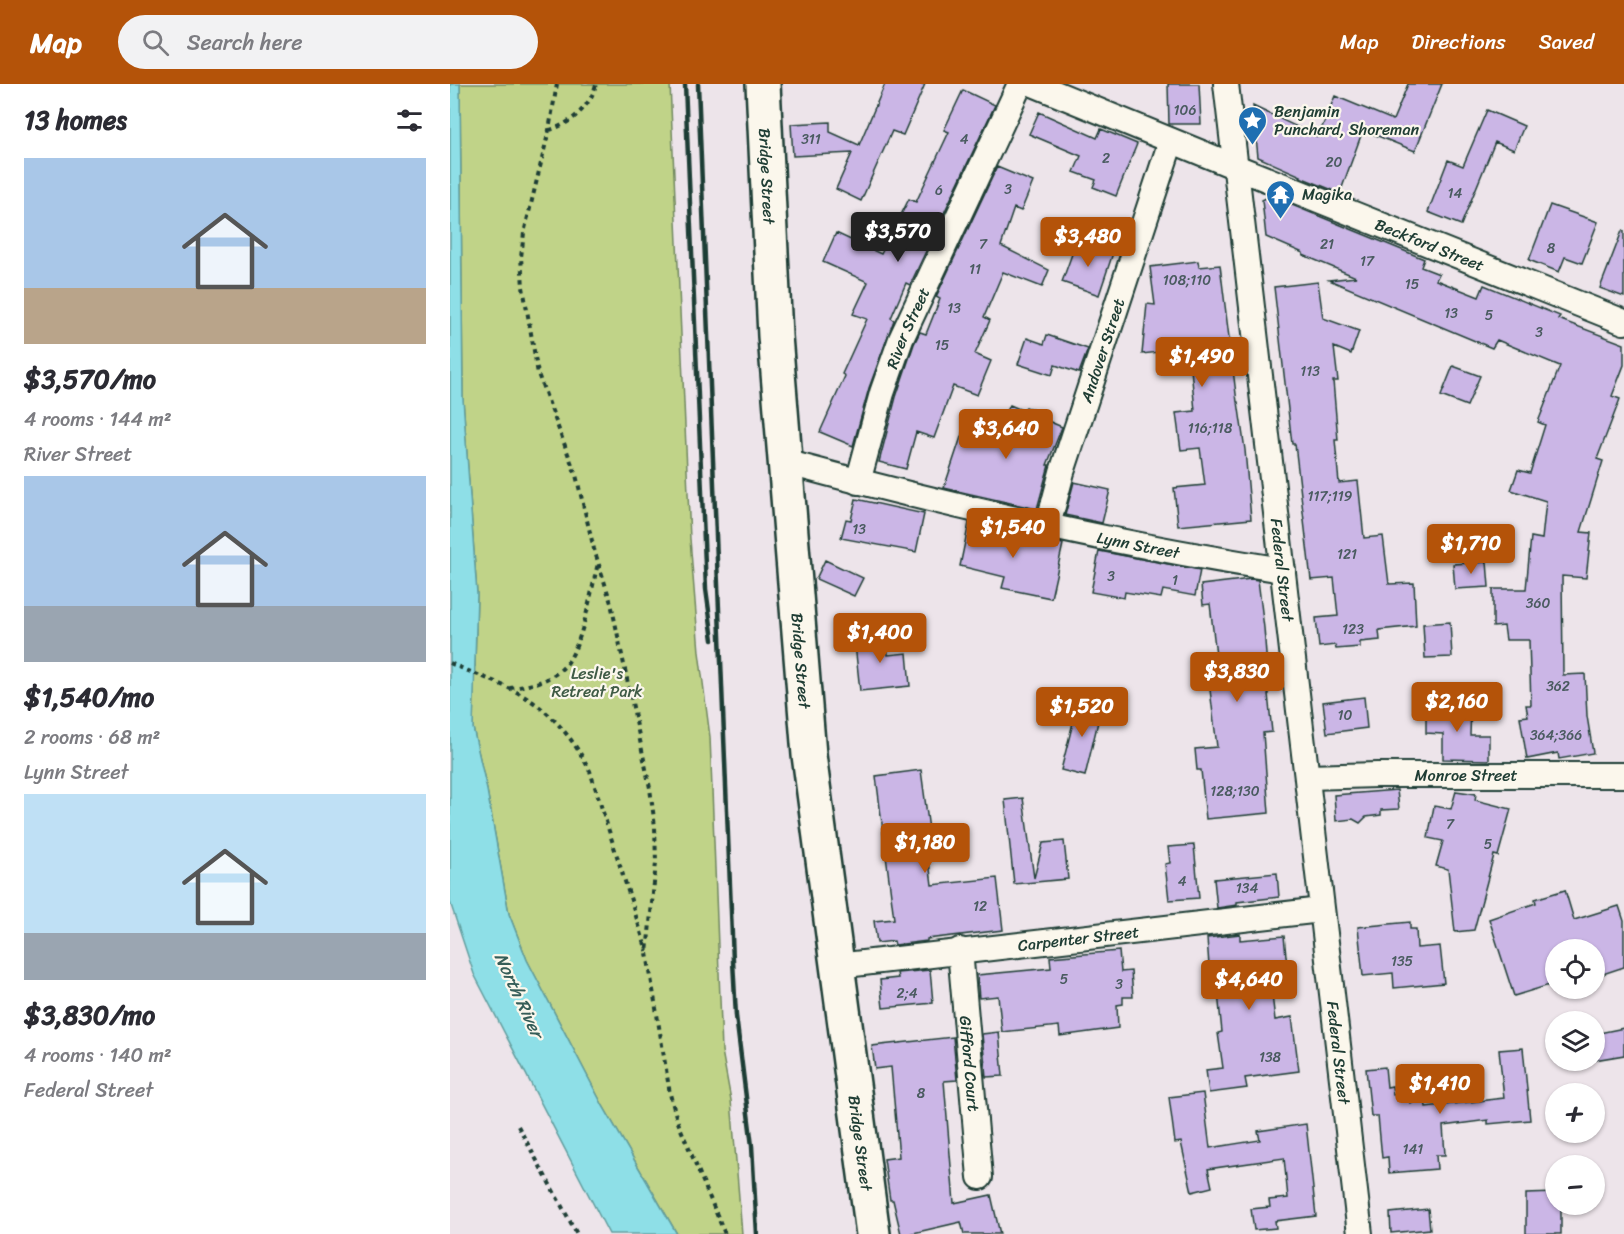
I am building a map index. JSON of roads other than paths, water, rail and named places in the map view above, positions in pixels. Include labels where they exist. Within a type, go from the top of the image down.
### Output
[{"type":"main road","name":"Bridge Street","points":[[763,84],[771,267],[814,802],[873,1234]]},
{"type":"street","name":"River Street","points":[[858,482],[882,393],[901,339],[1020,84]]},
{"type":"street","name":"Beckford Street","points":[[1034,84],[1624,322]]},
{"type":"street","name":"Federal Street","points":[[1226,84],[1360,1234]]},
{"type":"street","name":"Andover Street","points":[[1048,525],[1062,472],[1171,141]]},
{"type":"street","name":"Lynn Street","points":[[785,462],[858,482],[1048,525],[1192,555],[1283,570]]},
{"type":"street","name":"Monroe Street","points":[[1308,777],[1624,775]]},
{"type":"street","name":"Carpenter Street","points":[[837,966],[1321,910]]},
{"type":"street","name":"Gifford Court","points":[[960,950],[980,1177]]},
{"type":"water","name":"North River","points":[[450,84],[460,84],[463,399],[477,594],[473,728],[487,790],[509,914],[527,960],[603,1106],[677,1234],[609,1234],[474,974],[450,902]]},
{"type":"railway","points":[[685,84],[706,589],[713,640]]},
{"type":"railway","points":[[698,84],[733,961],[736,1016],[752,1146],[757,1234]]},
{"type":"place","name":"Benjamin Punchard, Shoreman","points":[[1253,146]]},
{"type":"place","name":"Magika","points":[[1281,220]]},
{"type":"park label","name":"Leslie's Retreat Park","points":[[597,682]]}]
